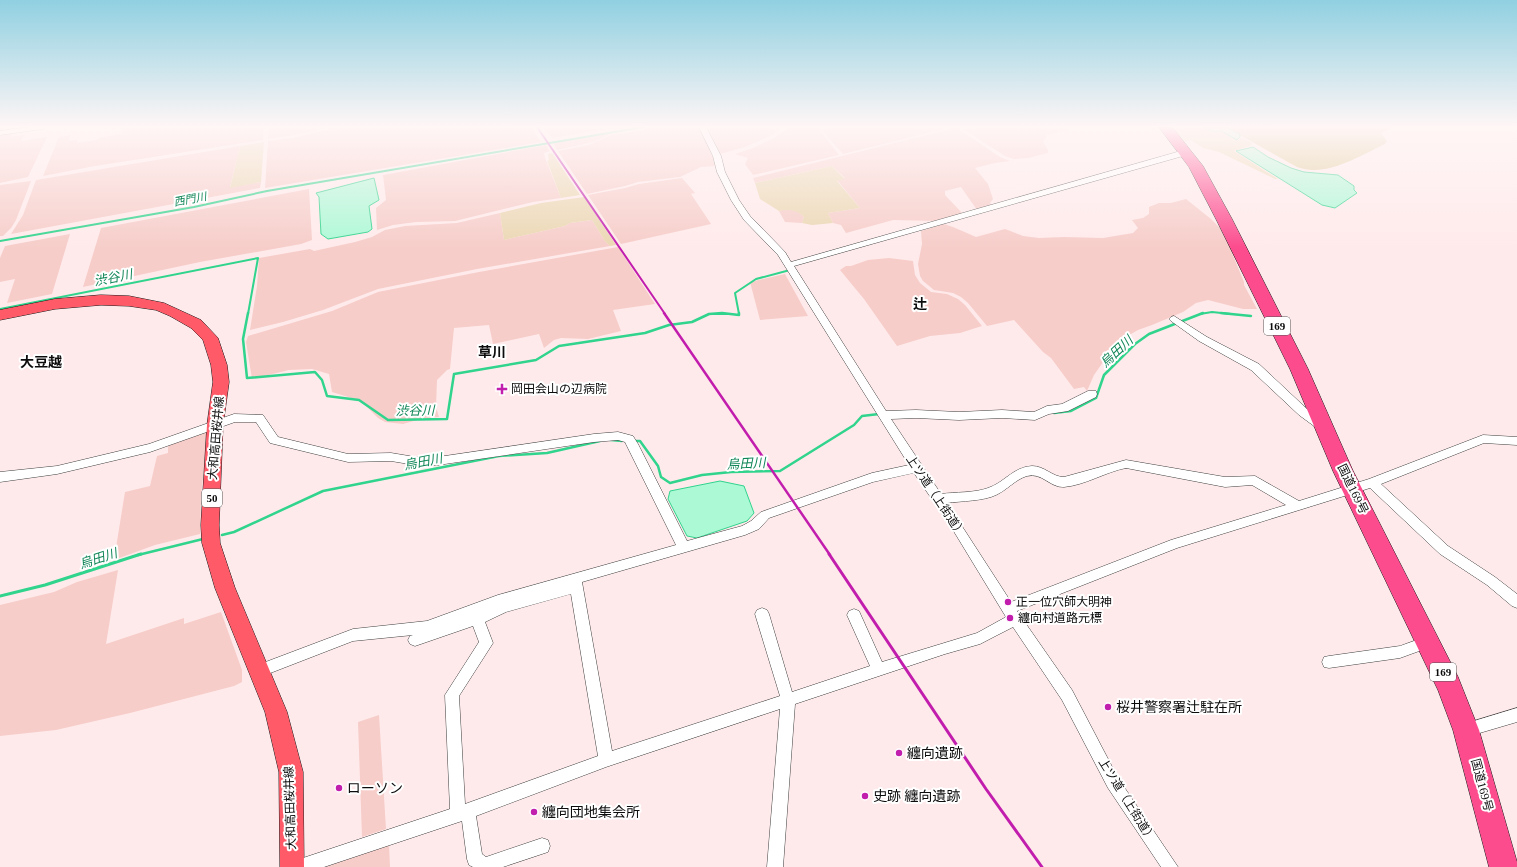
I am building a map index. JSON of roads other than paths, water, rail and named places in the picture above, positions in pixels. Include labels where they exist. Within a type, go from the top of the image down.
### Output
[{"type":"highway","name":"国道169号","points":[[1197,167],[1259,287],[1299,370],[1324,427],[1362,485],[1428,642],[1449,686],[1466,730],[1504,867]]},
{"type":"main road","name":"大和高田桜井線","points":[[0,314],[55,304],[101,300],[129,301],[159,306],[175,313],[196,324],[210,338],[220,365],[221,382],[215,425],[210,525],[211,543],[225,588],[276,712],[291,772],[292,867]]},
{"type":"street","name":"上ツ道（上街道）","points":[[720,167],[735,200],[747,218],[782,254],[789,264],[806,294],[917,468],[958,526],[1011,614],[1067,695],[1113,783],[1170,867]]},
{"type":"street","points":[[789,264],[1131,167]]},
{"type":"street","points":[[1174,319],[1203,339],[1255,367],[1303,412],[1324,427]]},
{"type":"street","points":[[883,415],[916,414],[959,416],[1002,414],[1035,416],[1047,410],[1064,408],[1092,394]]},
{"type":"street","points":[[0,477],[57,470],[138,451],[234,418],[259,418],[274,440],[348,458],[391,457],[415,461],[438,461],[594,438],[618,436],[629,439],[634,447],[684,548]]},
{"type":"street","points":[[300,867],[463,812],[606,760],[945,648],[980,638],[1011,614],[1175,544],[1362,485],[1483,439],[1517,441]]},
{"type":"street","points":[[939,499],[990,493],[998,490],[1008,480],[1021,474],[1033,471],[1041,471],[1054,481],[1064,482],[1086,477],[1118,465],[1126,464],[1225,482],[1255,481],[1296,505]]},
{"type":"street","points":[[415,640],[575,583],[745,530],[755,525],[765,515],[787,507],[872,478],[917,468]]},
{"type":"street","points":[[1362,485],[1444,550],[1491,581],[1517,602]]},
{"type":"street","points":[[260,671],[353,635],[427,627],[498,600],[575,583]]},
{"type":"street","points":[[575,583],[606,760]]},
{"type":"street","points":[[762,614],[788,700],[775,867]]},
{"type":"street","points":[[854,615],[879,670]]},
{"type":"street","points":[[477,619],[486,643],[452,694],[463,812],[475,859],[484,865],[542,846]]},
{"type":"street","points":[[1329,662],[1400,652],[1428,642]]},
{"type":"street","points":[[1466,730],[1517,715]]},
{"type":"waterway","name":"西門川","points":[[0,241],[194,207],[267,191],[406,167]]},
{"type":"waterway","name":"渋谷川","points":[[0,309],[258,258],[248,314]]},
{"type":"waterway","name":"渋谷川","points":[[739,314],[735,293],[756,279],[790,270]]},
{"type":"waterway","name":"烏田川","points":[[1201,314],[1212,312],[1231,314]]},
{"type":"waterway","name":"渋谷川","points":[[248,313],[243,339],[247,378],[315,372],[322,380],[327,396],[359,400],[388,420],[447,419],[454,374],[536,360],[559,346],[645,333],[669,325],[692,322],[709,314],[739,314]]},
{"type":"waterway","name":"烏田川","points":[[1221,313],[1231,314]]},
{"type":"waterway","name":"渋谷川","points":[[710,314],[730,314]]},
{"type":"waterway","name":"烏田川","points":[[1054,413],[1071,411],[1096,398],[1104,375],[1135,344],[1149,334],[1201,314]]},
{"type":"waterway","name":"烏田川","points":[[1231,314],[1251,316]]},
{"type":"waterway","name":"烏田川","points":[[633,441],[640,441],[658,466],[661,477],[670,483],[702,475],[731,472],[780,471],[854,425],[862,416],[879,414]]},
{"type":"waterway","name":"烏田川","points":[[611,440],[622,441]]},
{"type":"waterway","name":"烏田川","points":[[222,535],[234,532],[323,491],[499,456],[547,453],[600,441]]},
{"type":"waterway","name":"烏田川","points":[[138,555],[203,539]]},
{"type":"waterway","name":"烏田川","points":[[0,596],[45,585],[141,554]]},
{"type":"railway","points":[[565,167],[665,314]]},
{"type":"railway","points":[[664,313],[830,555]]},
{"type":"railway","points":[[829,554],[986,789],[1042,867]]},
{"type":"place","name":"岡田会山の辺病院","points":[[502,389]]},
{"type":"place","name":"正一位穴師大明神","points":[[1008,602]]},
{"type":"place","name":"纏向村道路元標","points":[[1010,618]]},
{"type":"place","name":"桜井警察署辻駐在所","points":[[1108,707]]},
{"type":"place","name":"纏向遺跡","points":[[899,753]]},
{"type":"place","name":"ローソン","points":[[339,788]]},
{"type":"place","name":"史跡 纏向遺跡","points":[[865,796]]},
{"type":"place","name":"纏向団地集会所","points":[[534,812]]},
{"type":"district","name":"辻","points":[[920,304]]},
{"type":"district","name":"草川","points":[[492,352]]},
{"type":"district","name":"大豆越","points":[[41,362]]}]
